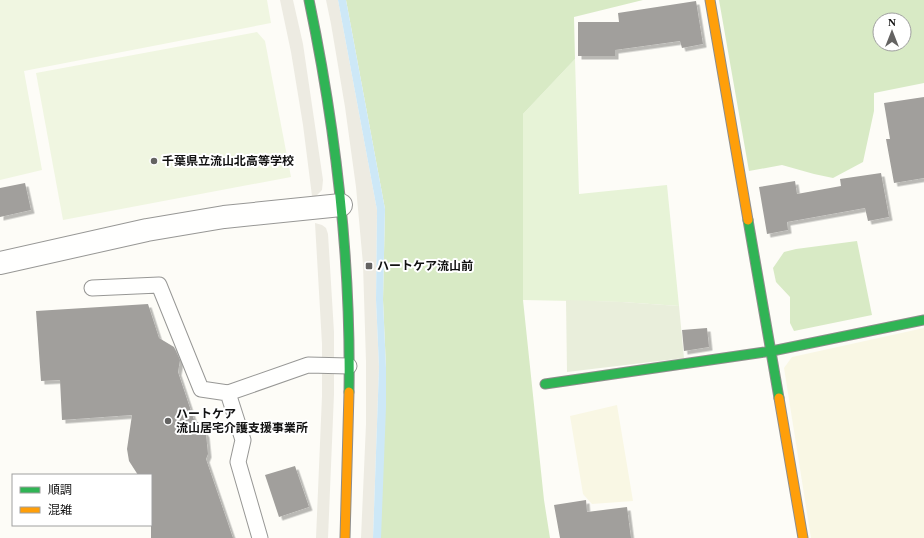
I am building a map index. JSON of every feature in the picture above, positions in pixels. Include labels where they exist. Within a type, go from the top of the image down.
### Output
[{"type":"street","points":[[309,0],[324,75],[332,132],[341,205],[347,288],[349,366],[344,538]]},
{"type":"street","points":[[710,0],[803,538]]},
{"type":"street","points":[[0,263],[147,230],[224,217],[341,205]]},
{"type":"street","points":[[545,384],[772,352],[924,320]]},
{"type":"lane","points":[[92,288],[159,285],[201,390],[228,393],[308,365],[349,366]]},
{"type":"lane","points":[[228,393],[243,440],[238,462],[260,538]]},
{"type":"shaded area","points":[[280,0],[293,0],[303,44],[323,180],[322,190],[316,196],[312,196],[303,125],[291,52]]},
{"type":"shaded area","points":[[326,0],[338,0],[377,210],[376,300],[379,367],[373,538],[361,538],[366,424],[363,264],[356,187],[345,107]]},
{"type":"shaded area","points":[[315,223],[326,228],[328,234],[334,332],[334,394],[328,538],[316,538],[322,396],[322,344]]},
{"type":"shaded area","points":[[924,328],[924,538],[811,538],[784,368],[792,357]]},
{"type":"shaded area","points":[[617,405],[633,501],[592,504],[583,494],[570,416]]},
{"type":"green space","points":[[0,0],[267,0],[271,23],[24,71],[42,170],[0,180]]},
{"type":"green space","points":[[346,0],[643,0],[574,17],[575,59],[523,114],[523,300],[544,500],[550,538],[380,538],[386,368],[383,300],[385,209]]},
{"type":"green space","points":[[719,0],[924,0],[924,83],[874,93],[874,111],[863,162],[833,178],[782,165],[749,171]]},
{"type":"green space","points":[[257,32],[265,41],[291,177],[63,220],[36,73]]},
{"type":"green space","points":[[575,59],[579,194],[667,185],[679,306],[622,302],[523,300],[523,114]]},
{"type":"green space","points":[[857,241],[872,315],[794,331],[790,323],[790,297],[776,282],[773,268],[784,252]]},
{"type":"green space","points":[[566,300],[679,306],[684,358],[567,372]]},
{"type":"water","points":[[338,0],[346,0],[385,209],[383,300],[386,407],[381,538],[373,538],[379,367],[376,300],[377,210]]},
{"type":"building","points":[[696,1],[703,44],[682,48],[680,41],[615,50],[615,56],[578,56],[578,22],[619,22],[618,13]]},
{"type":"building","points":[[924,97],[924,178],[894,183],[886,139],[890,139],[884,103]]},
{"type":"building","points":[[881,173],[889,217],[868,221],[865,208],[787,222],[788,230],[767,234],[759,187],[795,181],[797,194],[841,186],[840,179]]},
{"type":"building","points":[[25,183],[31,210],[0,217],[0,188]]},
{"type":"building","name":"ハートケア 流山居宅介護支援事業所","points":[[148,304],[159,338],[174,347],[180,360],[178,372],[194,420],[199,423],[206,434],[208,454],[206,459],[233,538],[151,538],[152,474],[137,474],[129,461],[127,449],[132,415],[62,420],[60,380],[41,381],[36,311]]},
{"type":"building","points":[[707,328],[709,347],[684,351],[682,330]]},
{"type":"building","points":[[295,466],[309,507],[279,517],[265,475]]},
{"type":"building","points":[[586,500],[587,512],[627,507],[631,538],[560,538],[554,505]]},
{"type":"traffic: fast","points":[[309,0],[327,97],[340,195],[347,293],[349,392]]},
{"type":"traffic: fast","points":[[748,220],[779,398]]},
{"type":"traffic: fast","points":[[545,384],[772,351],[924,320]]},
{"type":"traffic: slow","points":[[710,0],[748,220]]},
{"type":"traffic: slow","points":[[345,538],[349,392]]},
{"type":"traffic: slow","points":[[779,398],[803,538]]},
{"type":"place","name":"千葉県立流山北高等学校","points":[[154,161]]},
{"type":"place","name":"ハートケア流山前","points":[[369,266]]},
{"type":"place","name":"ハートケア 流山居宅介護支援事業所","points":[[168,421]]}]
